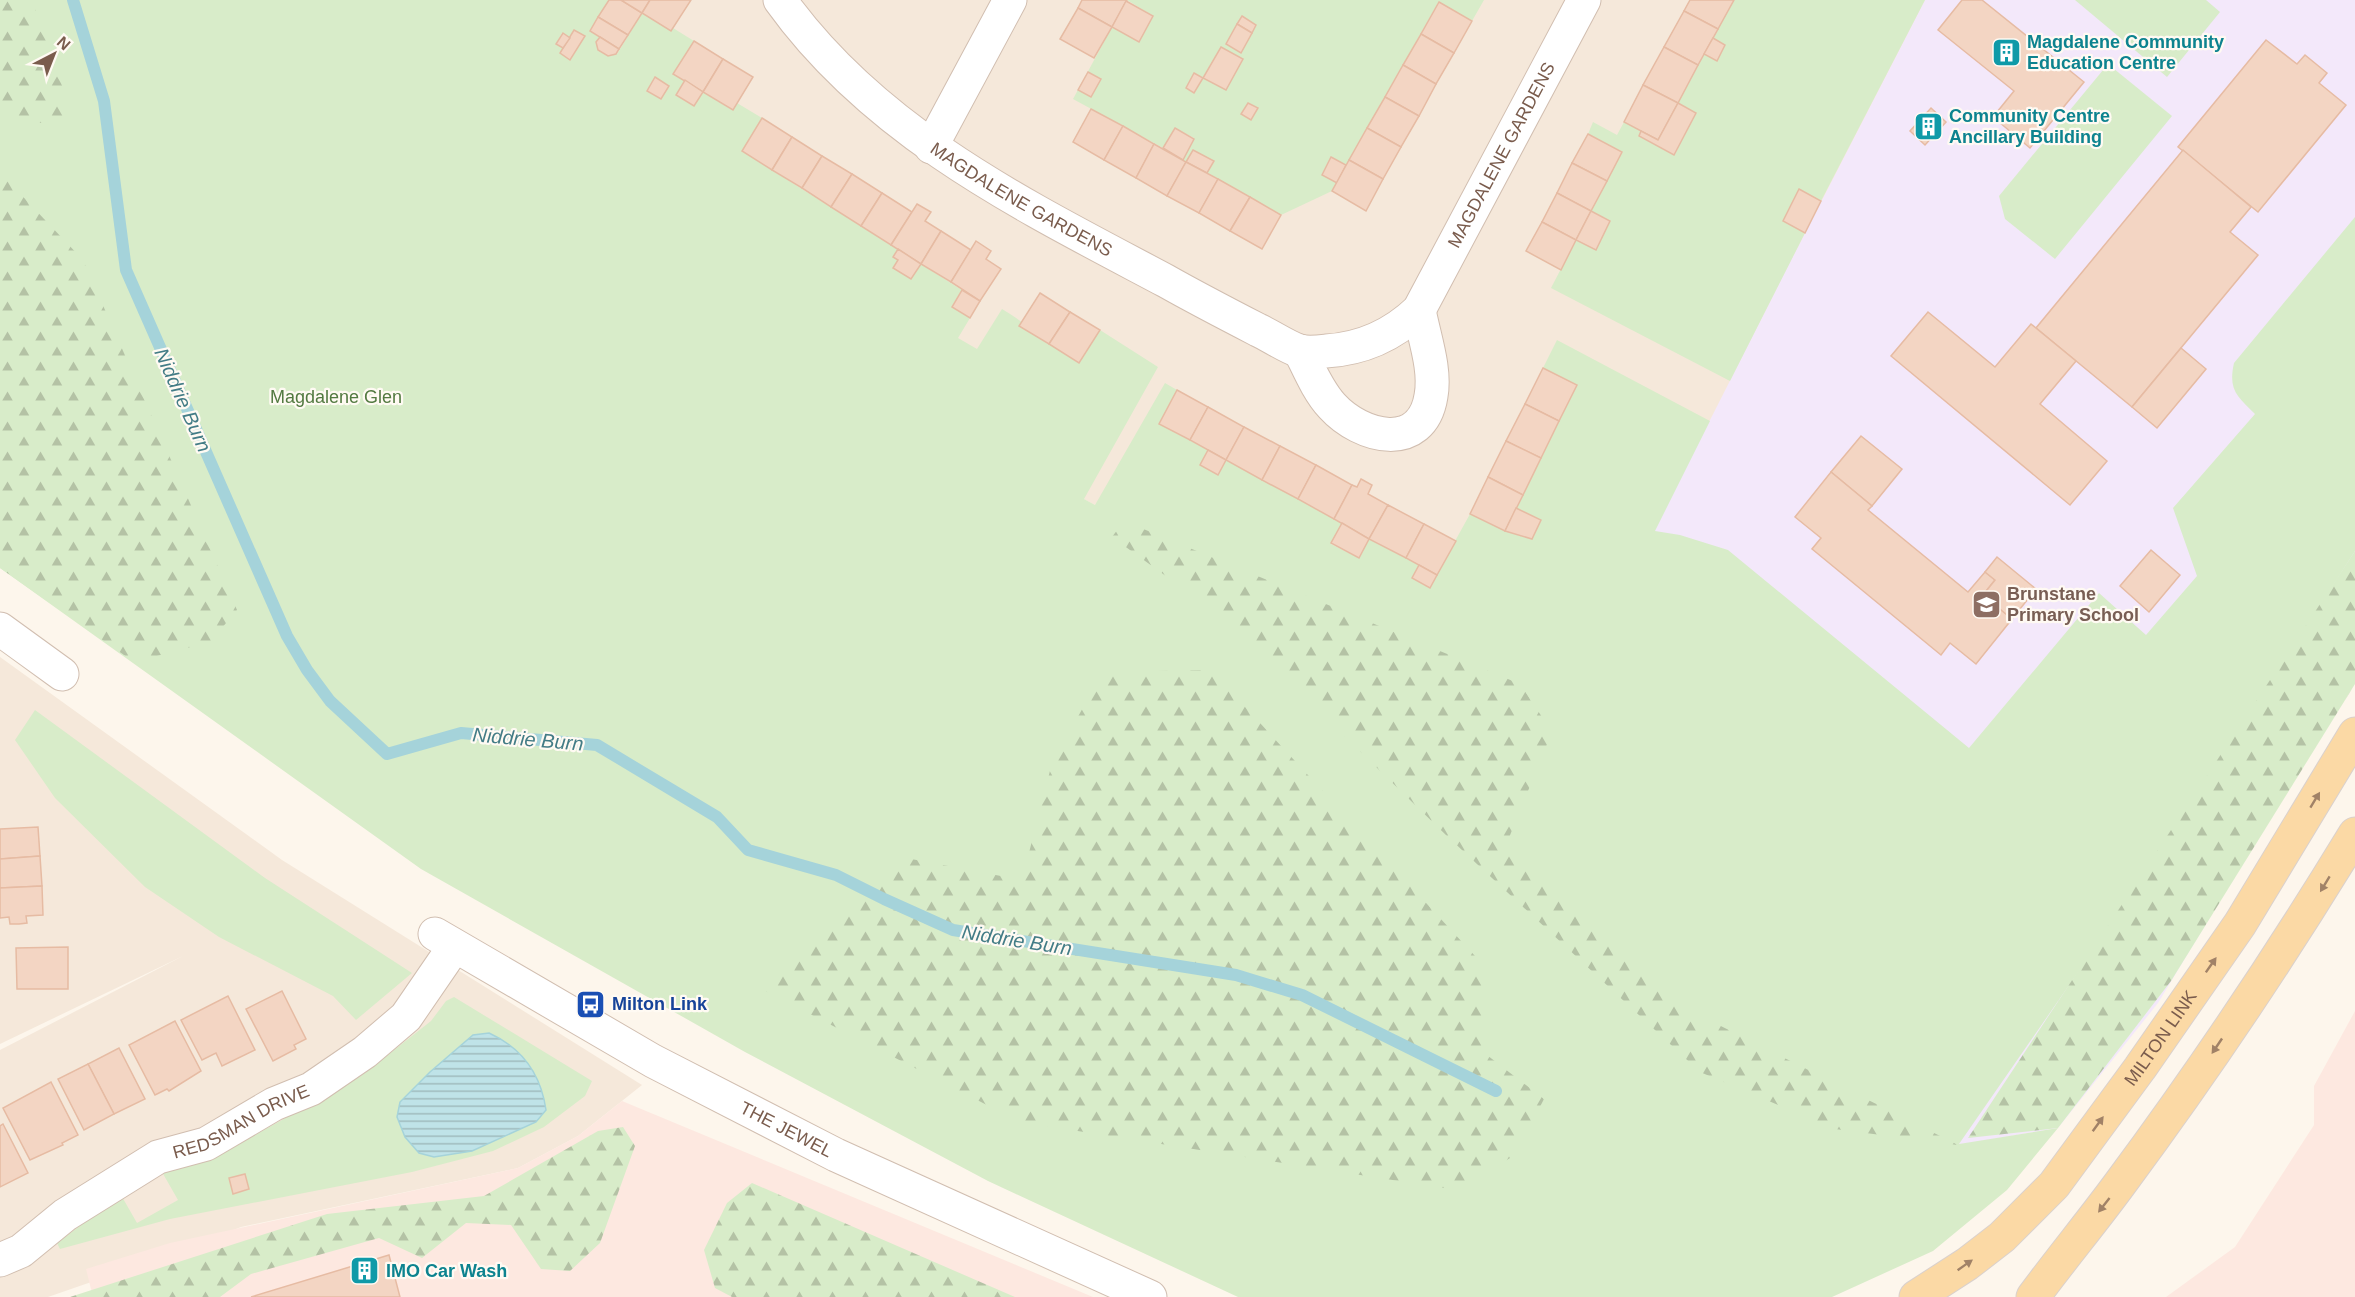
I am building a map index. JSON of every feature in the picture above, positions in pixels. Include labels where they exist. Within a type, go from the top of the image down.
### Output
[{"type":"main road","name":"MILTON LINK","points":[[1916,1297],[1967,1264],[2002,1237],[2054,1185],[2240,924],[2355,734]]},
{"type":"main road","points":[[2033,1297],[2119,1186],[2192,1082],[2313,904],[2355,834]]},
{"type":"street","name":"MAGDALENE GARDENS","points":[[780,0],[840,70],[876,104],[931,147],[1044,217],[1300,351],[1336,351],[1379,339],[1398,328],[1419,310],[1584,0]]},
{"type":"street","points":[[931,147],[1010,0]]},
{"type":"street","points":[[1300,351],[1327,400],[1341,415],[1377,434],[1409,432],[1423,418],[1428,408],[1432,384],[1419,310]]},
{"type":"street","points":[[0,629],[62,674]]},
{"type":"street","name":"REDSMAN DRIVE","points":[[0,1260],[21,1251],[65,1215],[158,1157],[206,1144],[274,1104],[311,1089],[365,1052],[406,1017],[445,940]]},
{"type":"street","name":"THE JEWEL","points":[[445,940],[653,1061],[836,1155],[1150,1297]]},
{"type":"shaded area","points":[[417,0],[1926,0],[1552,732],[1213,569],[934,418]]},
{"type":"shaded area","name":"Brunstane Primary School","points":[[1925,0],[2355,0],[2355,678],[2158,1003],[2058,1128],[1958,1145],[1552,732]]},
{"type":"shaded area","points":[[0,657],[282,860],[642,1085],[578,1136],[518,1168],[241,1227],[195,1246],[48,1297],[0,1297],[0,1050],[183,956],[0,1044]]},
{"type":"shaded area","points":[[2355,1011],[2355,1297],[2166,1297],[2235,1247],[2314,1125],[2314,1086]]},
{"type":"shaded area","points":[[622,1101],[1093,1297],[93,1297],[86,1269],[170,1243],[518,1168],[578,1136]]},
{"type":"green space","name":"Magdalene Glen","points":[[0,0],[609,0],[590,31],[600,37],[596,42],[598,50],[608,56],[617,54],[642,13],[671,31],[673,28],[694,41],[674,73],[685,80],[677,95],[694,106],[703,92],[732,110],[737,103],[762,118],[742,151],[962,290],[952,306],[970,318],[958,338],[977,349],[1002,309],[1079,363],[1100,330],[1158,367],[1084,499],[1095,505],[1165,383],[1177,390],[1159,424],[1208,450],[1200,465],[1218,475],[1226,460],[1342,523],[1331,544],[1359,558],[1369,539],[1419,565],[1412,578],[1429,588],[1470,514],[1505,531],[1531,539],[1540,520],[1516,508],[1577,385],[1543,368],[1557,340],[1710,421],[1655,531],[1680,535],[1728,550],[1969,748],[2099,593],[2146,635],[2197,576],[2173,508],[2255,414],[2243,402],[2233,386],[2234,363],[2355,217],[2355,551],[2178,828],[1959,1144],[2058,1128],[2007,1190],[1933,1251],[1832,1297],[1238,1297],[988,1181],[745,1052],[421,869],[0,568]],"holes":[[[562,33],[570,38],[585,36],[571,59],[561,53],[563,48],[556,44]],[[655,78],[669,86],[661,99],[647,91]]]},
{"type":"green space","points":[[0,0],[32,0],[64,91],[63,124],[8,121],[0,113]]},
{"type":"green space","points":[[1127,0],[1484,0],[1472,21],[1438,3],[1346,165],[1331,157],[1322,174],[1337,183],[1332,191],[1281,215],[1207,173],[1213,161],[1193,150],[1186,162],[1183,160],[1194,138],[1175,128],[1163,148],[1073,99],[1112,27],[1139,42],[1153,16]],"holes":[[[1242,16],[1256,25],[1241,53],[1226,44]],[[1221,47],[1243,59],[1226,90],[1203,77]],[[1194,73],[1203,78],[1194,93],[1186,88]],[[1248,103],[1258,108],[1251,120],[1241,114]]]},
{"type":"green space","points":[[1734,0],[1925,0],[1821,201],[1799,190],[1783,221],[1805,233],[1730,381],[1551,288],[1576,240],[1596,250],[1610,221],[1591,211],[1622,152],[1588,134],[1593,122],[1617,135],[1624,122],[1641,131],[1639,136],[1675,154],[1696,113],[1678,103],[1704,54],[1717,61],[1725,45],[1713,38]]},
{"type":"green space","points":[[2075,0],[2206,0],[2220,12],[2167,77]]},
{"type":"green space","points":[[2108,64],[2172,116],[2055,259],[2005,219],[1999,196]]},
{"type":"green space","points":[[0,177],[9,182],[83,260],[237,610],[210,642],[134,662],[0,568]]},
{"type":"green space","points":[[1124,521],[1520,684],[1552,732],[1504,850],[1667,999],[1958,1145],[1835,1129],[1700,1072],[1447,836],[1221,616],[1112,537]]},
{"type":"green space","points":[[2355,551],[2355,684],[2171,981],[2058,1128],[1968,1138]]},
{"type":"green space","points":[[1211,670],[1487,969],[1483,1052],[1544,1099],[1515,1155],[1457,1190],[1020,1122],[765,991],[906,858],[1022,880],[1052,763],[1103,672]]},
{"type":"green space","points":[[35,710],[265,878],[412,973],[356,1020],[333,996],[219,937],[145,887],[55,798],[15,740]]},
{"type":"green space","points":[[454,997],[592,1081],[585,1096],[544,1127],[493,1151],[412,1172],[170,1219],[60,1249],[57,1243],[121,1195],[137,1223],[178,1200],[162,1172],[212,1159],[361,1076],[431,1021],[446,1001]]},
{"type":"green space","points":[[623,1127],[635,1146],[600,1243],[570,1271],[541,1269],[511,1225],[466,1223],[422,1258],[379,1238],[251,1274],[220,1297],[70,1297],[327,1214],[484,1196],[598,1131]]},
{"type":"green space","points":[[752,1183],[1015,1297],[732,1297],[715,1288],[704,1250],[727,1203]]},
{"type":"water","points":[[489,1033],[511,1046],[528,1064],[540,1085],[546,1110],[536,1122],[472,1151],[434,1157],[419,1153],[405,1137],[397,1117],[400,1102],[430,1072],[473,1035]]},
{"type":"building","points":[[609,0],[621,0],[642,13],[628,35],[598,17]]},
{"type":"building","points":[[621,0],[650,0],[642,13]]},
{"type":"building","points":[[650,0],[691,0],[671,31],[642,13]]},
{"type":"building","points":[[1082,0],[1127,0],[1112,27],[1078,8]]},
{"type":"building","points":[[1690,0],[1734,0],[1718,29],[1684,11]]},
{"type":"building","name":"Magdalene Community Education Centre","points":[[1962,0],[1982,0],[2084,82],[2030,148],[1993,117],[2014,91],[1938,30]]},
{"type":"building","points":[[1126,1],[1153,16],[1139,42],[1112,27]]},
{"type":"building","points":[[1439,2],[1472,21],[1454,53],[1421,34]]},
{"type":"building","points":[[1078,8],[1112,27],[1094,58],[1060,39]]},
{"type":"building","points":[[1684,11],[1718,29],[1698,65],[1664,47]]},
{"type":"building","points":[[1242,16],[1256,25],[1252,33],[1237,24]]},
{"type":"building","points":[[598,17],[628,35],[619,49],[590,31]]},
{"type":"building","points":[[1237,24],[1252,33],[1241,53],[1226,44]]},
{"type":"building","points":[[574,30],[585,36],[570,60],[560,53]]},
{"type":"building","points":[[563,33],[570,38],[563,48],[556,44]]},
{"type":"building","points":[[1421,34],[1454,53],[1436,84],[1403,65]]},
{"type":"building","points":[[600,37],[619,49],[616,54],[608,56],[598,50],[596,42]]},
{"type":"building","points":[[1713,38],[1725,45],[1717,61],[1704,54]]},
{"type":"building","points":[[2266,40],[2297,64],[2305,55],[2327,73],[2319,83],[2346,105],[2258,212],[2178,147]]},
{"type":"building","points":[[694,41],[723,59],[703,92],[673,74]]},
{"type":"building","points":[[1221,47],[1243,59],[1226,90],[1203,78]]},
{"type":"building","points":[[1664,47],[1698,65],[1678,103],[1643,85]]},
{"type":"building","points":[[723,59],[753,77],[733,110],[703,92]]},
{"type":"building","points":[[1403,65],[1436,84],[1419,116],[1385,97]]},
{"type":"building","points":[[1088,72],[1101,79],[1091,97],[1078,90]]},
{"type":"building","points":[[1194,73],[1203,78],[1194,93],[1186,88]]},
{"type":"building","points":[[655,77],[669,86],[661,99],[647,91]]},
{"type":"building","points":[[685,80],[703,92],[694,106],[676,95]]},
{"type":"building","points":[[1643,85],[1678,103],[1658,140],[1624,122]]},
{"type":"building","points":[[1385,97],[1419,116],[1401,147],[1367,128]]},
{"type":"building","points":[[1248,103],[1258,108],[1251,120],[1241,114]]},
{"type":"building","points":[[1678,103],[1696,113],[1674,155],[1639,136],[1641,131],[1658,140]]},
{"type":"building","name":"Community Centre Ancillary Building","points":[[1931,108],[1946,122],[1925,145],[1910,131]]},
{"type":"building","points":[[1091,109],[1123,126],[1104,160],[1073,142]]},
{"type":"building","points":[[762,118],[792,137],[772,170],[742,151]]},
{"type":"building","points":[[1123,126],[1154,144],[1136,178],[1104,160]]},
{"type":"building","points":[[1175,128],[1194,139],[1183,160],[1163,148]]},
{"type":"building","points":[[1367,128],[1401,147],[1383,179],[1349,160]]},
{"type":"building","points":[[1588,134],[1622,152],[1607,181],[1572,163]]},
{"type":"building","points":[[792,137],[822,156],[802,188],[772,170]]},
{"type":"building","points":[[1154,144],[1186,162],[1167,196],[1136,178]]},
{"type":"building","points":[[1193,150],[1214,161],[1207,173],[1186,162]]},
{"type":"building","points":[[2183,150],[2251,207],[2230,232],[2258,255],[2132,407],[2036,328]]},
{"type":"building","points":[[822,156],[852,174],[831,207],[802,188]]},
{"type":"building","points":[[1331,157],[1346,165],[1337,183],[1322,175]]},
{"type":"building","points":[[1349,160],[1383,179],[1366,211],[1332,191]]},
{"type":"building","points":[[1186,162],[1218,179],[1199,213],[1167,196]]},
{"type":"building","points":[[1572,163],[1607,181],[1591,211],[1557,193]]},
{"type":"building","points":[[852,174],[882,193],[861,226],[831,207]]},
{"type":"building","points":[[1218,179],[1250,197],[1230,231],[1199,213]]},
{"type":"building","points":[[1799,189],[1821,201],[1805,233],[1783,221]]},
{"type":"building","points":[[882,193],[912,212],[891,245],[861,226]]},
{"type":"building","points":[[1557,193],[1591,211],[1576,240],[1542,222]]},
{"type":"building","points":[[1250,197],[1281,215],[1262,249],[1230,231]]},
{"type":"building","points":[[917,204],[931,212],[925,221],[941,231],[921,264],[891,245]]},
{"type":"building","points":[[1591,211],[1610,221],[1596,250],[1576,240]]},
{"type":"building","points":[[1542,222],[1576,240],[1561,270],[1526,251]]},
{"type":"building","points":[[941,231],[971,250],[951,282],[921,264]]},
{"type":"building","points":[[976,241],[991,251],[986,259],[1001,269],[980,301],[951,282]]},
{"type":"building","points":[[898,249],[921,264],[911,279],[893,268],[898,260],[893,257]]},
{"type":"building","points":[[962,290],[980,301],[970,318],[952,307]]},
{"type":"building","points":[[1040,293],[1070,312],[1049,344],[1019,326]]},
{"type":"building","points":[[1070,312],[1100,330],[1079,363],[1049,344]]},
{"type":"building","points":[[1928,312],[1995,367],[2031,324],[2076,361],[2040,404],[2107,461],[2070,505],[1891,356]]},
{"type":"building","points":[[2181,348],[2206,369],[2157,428],[2132,407]]},
{"type":"building","points":[[1543,368],[1577,385],[1559,421],[1525,404]]},
{"type":"building","points":[[1177,390],[1208,407],[1190,440],[1159,424]]},
{"type":"building","points":[[1525,404],[1559,421],[1541,458],[1506,441]]},
{"type":"building","points":[[1208,407],[1244,427],[1226,460],[1190,440]]},
{"type":"building","points":[[1244,427],[1280,446],[1262,480],[1226,460]]},
{"type":"building","points":[[1861,436],[1902,469],[1872,506],[1831,472]]},
{"type":"building","points":[[1506,441],[1541,458],[1523,495],[1488,477]]},
{"type":"building","points":[[1280,446],[1316,465],[1298,499],[1262,480]]},
{"type":"building","points":[[1208,450],[1226,460],[1218,475],[1200,465]]},
{"type":"building","points":[[1316,465],[1352,485],[1334,519],[1298,499]]},
{"type":"building","points":[[1831,472],[1872,506],[1868,510],[1968,592],[1985,572],[1995,580],[1983,595],[2012,619],[1976,664],[1950,643],[1941,655],[1812,549],[1821,538],[1795,517]]},
{"type":"building","points":[[1488,477],[1523,495],[1505,531],[1470,514]]},
{"type":"building","points":[[1361,479],[1372,485],[1368,494],[1388,505],[1369,539],[1334,519],[1352,485],[1357,487]]},
{"type":"building","points":[[1388,505],[1424,524],[1406,558],[1369,539]]},
{"type":"building","points":[[1516,508],[1541,520],[1532,539],[1505,531]]},
{"type":"building","points":[[1342,523],[1369,539],[1359,558],[1331,543]]},
{"type":"building","points":[[1424,524],[1456,541],[1437,575],[1406,558]]},
{"type":"building","points":[[2151,550],[2180,575],[2149,612],[2120,586]]},
{"type":"building","points":[[1997,557],[2036,589],[2012,619],[1983,595],[1995,580],[1985,572]]},
{"type":"building","points":[[1419,565],[1437,575],[1430,588],[1412,578]]},
{"type":"building","points":[[38,827],[40,856],[0,859],[0,829]]},
{"type":"building","points":[[40,856],[42,886],[0,888],[0,859]]},
{"type":"building","points":[[42,886],[43,915],[26,916],[27,923],[19,924],[10,924],[9,917],[0,918],[0,888]]},
{"type":"building","points":[[68,947],[68,989],[17,989],[16,948]]},
{"type":"building","points":[[282,991],[306,1039],[294,1045],[296,1049],[273,1061],[246,1009]]},
{"type":"building","points":[[228,996],[255,1050],[222,1066],[216,1053],[202,1060],[181,1020]]},
{"type":"building","points":[[175,1021],[201,1071],[169,1091],[167,1089],[155,1095],[129,1045]]},
{"type":"building","points":[[119,1048],[145,1099],[114,1114],[88,1064]]},
{"type":"building","points":[[88,1064],[114,1114],[84,1130],[58,1079]]},
{"type":"building","points":[[51,1082],[78,1135],[62,1143],[63,1145],[30,1160],[3,1108]]},
{"type":"building","points":[[3,1124],[28,1173],[0,1187],[0,1126]]},
{"type":"building","points":[[245,1174],[249,1189],[233,1194],[229,1178]]},
{"type":"building","name":"IMO Car Wash","points":[[389,1255],[400,1297],[251,1297]]},
{"type":"waterway","name":"Niddrie Burn","points":[[73,0],[104,101],[126,270],[287,636],[307,670],[330,701],[387,754],[461,733],[597,745],[717,817],[748,850],[836,875],[953,930],[1236,975],[1302,995],[1496,1091]]},
{"type":"place","name":"Magdalene Community Education Centre","points":[[2006,52]]},
{"type":"place","name":"Community Centre Ancillary Building","points":[[1928,126]]},
{"type":"place","name":"Brunstane Primary School","points":[[1986,604]]},
{"type":"place","name":"Milton Link","points":[[591,1004]]},
{"type":"place","name":"IMO Car Wash","points":[[365,1271]]}]
